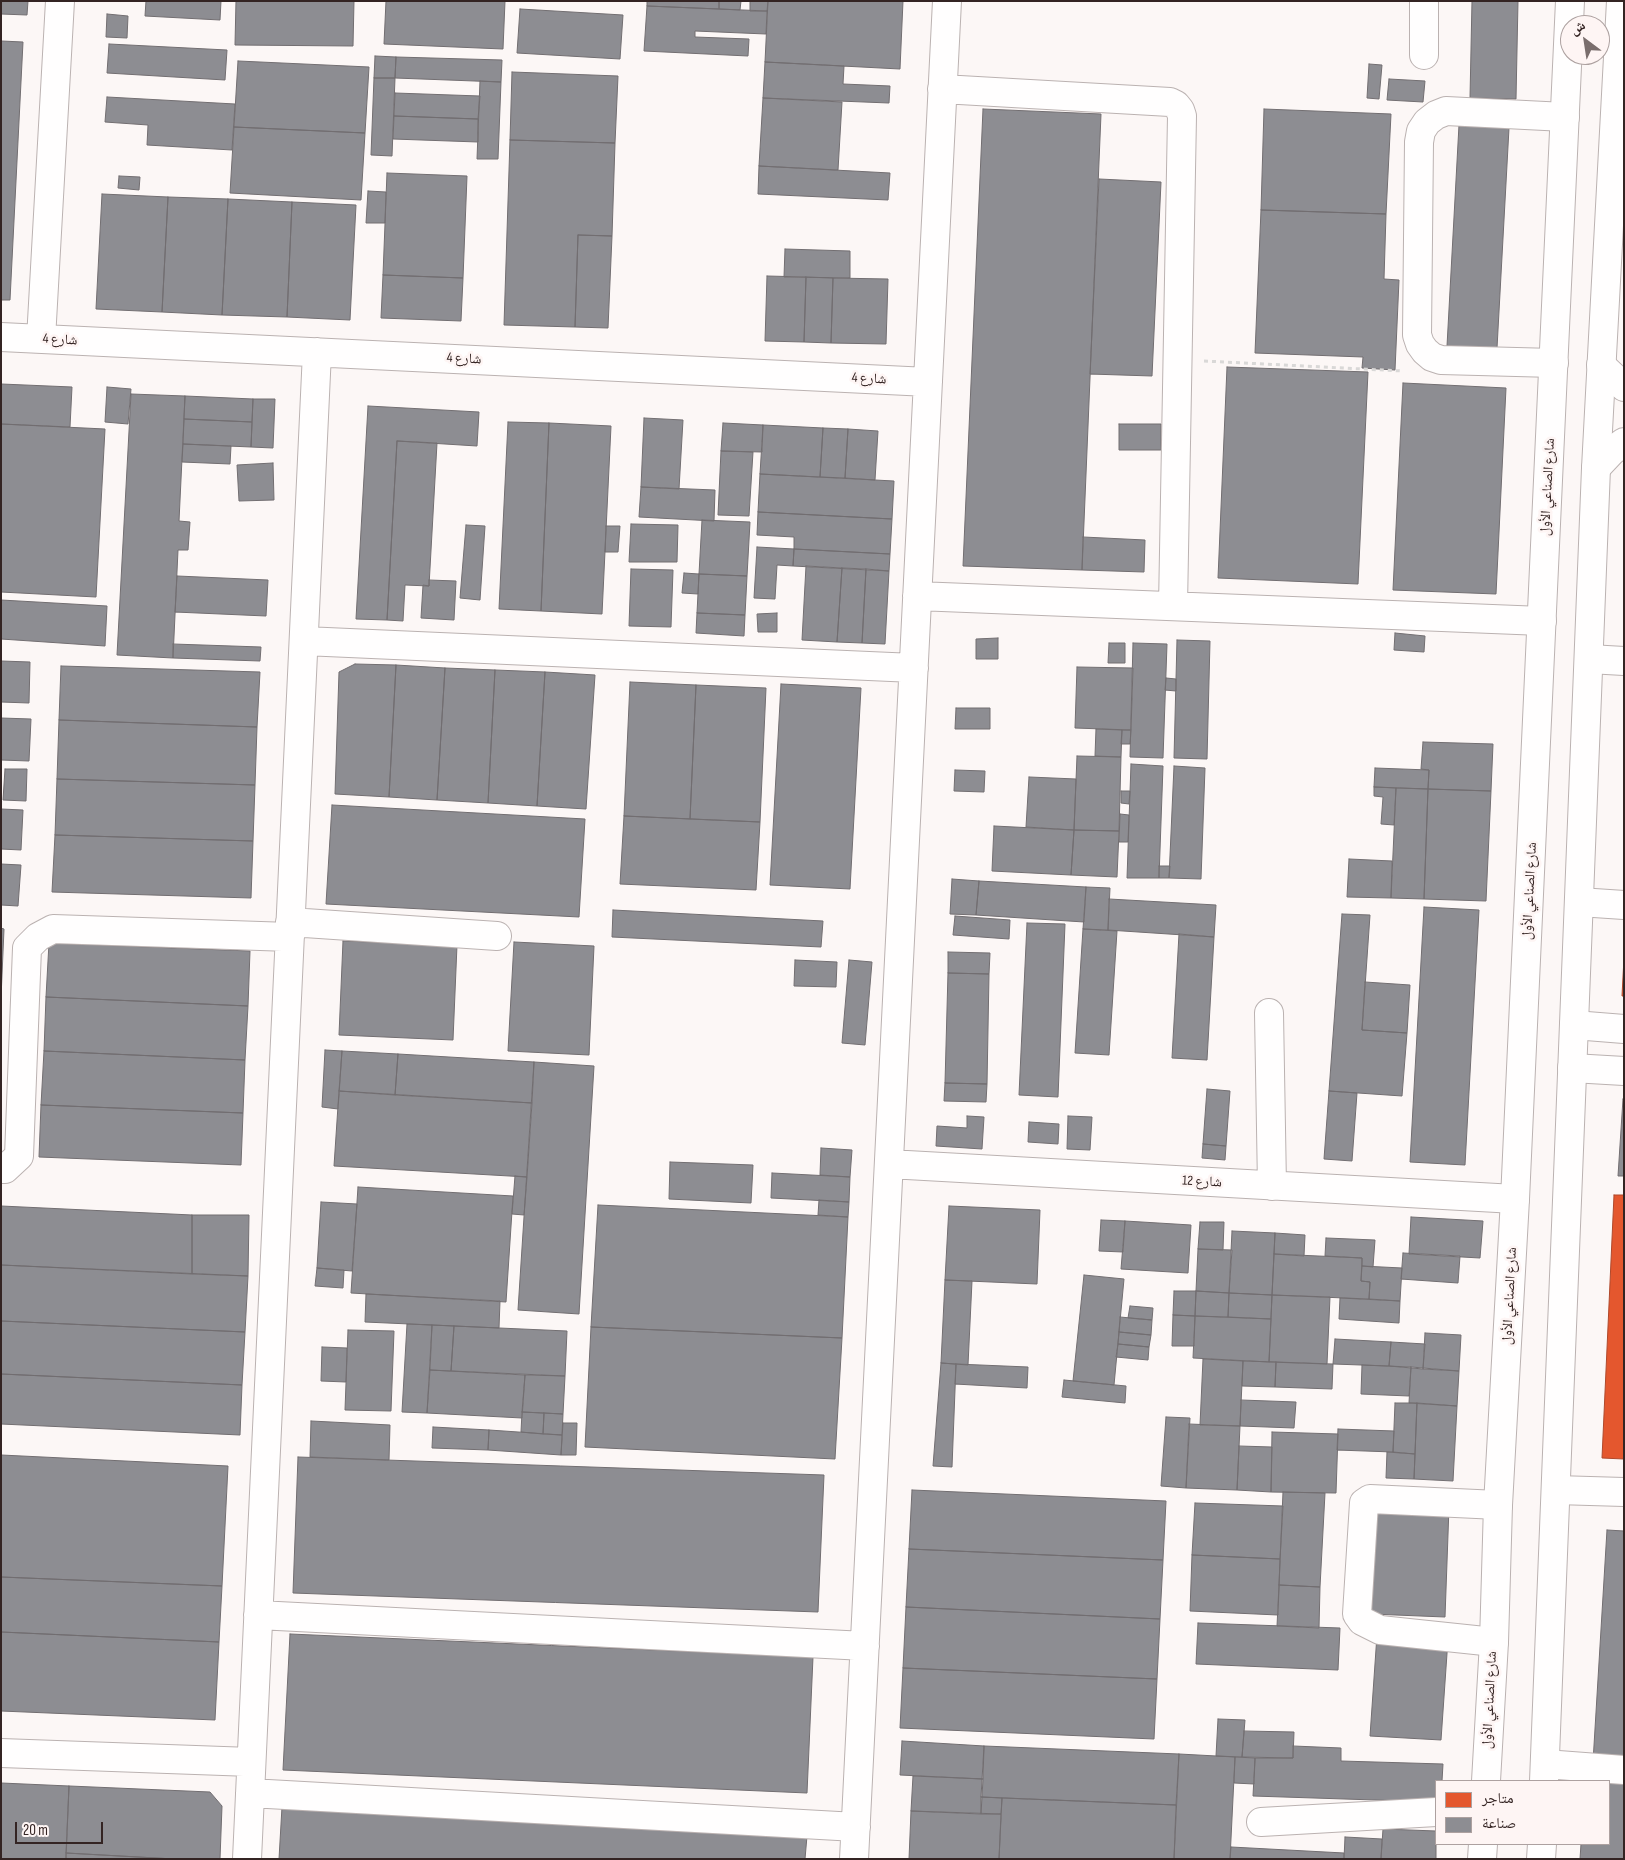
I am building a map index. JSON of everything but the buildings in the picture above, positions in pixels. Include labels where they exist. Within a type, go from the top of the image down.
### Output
[{"type":"street","points":[[41,339],[60,1]]},
{"type":"street","points":[[854,1859],[947,1]]},
{"type":"street","points":[[1424,1],[1424,54]]},
{"type":"street","name":"شارع الصناعي الأول","points":[[1486,1780],[1494,1642],[1498,1505],[1515,1199],[1570,1]]},
{"type":"street","points":[[1621,1],[1596,468],[1545,1773],[1624,1770]]},
{"type":"street","points":[[942,89],[1170,102],[1180,110],[1182,116],[1173,606]]},
{"type":"street","points":[[1554,363],[1441,360],[1432,357],[1420,344],[1417,335],[1419,142],[1427,122],[1436,115],[1446,111],[1565,117]]},
{"type":"street","name":"شارع 4","points":[[1,337],[928,382]]},
{"type":"street","points":[[247,1859],[317,352]]},
{"type":"street","points":[[1601,365],[1624,387]]},
{"type":"street","points":[[1596,468],[1612,451],[1624,442]]},
{"type":"street","points":[[917,596],[1542,621]]},
{"type":"street","points":[[304,641],[914,668]]},
{"type":"street","points":[[1589,659],[1624,661]]},
{"type":"street","points":[[1579,902],[1624,905]]},
{"type":"street","points":[[1,1168],[5,1169],[19,1156],[27,948],[38,937],[53,929],[290,929],[497,936]]},
{"type":"street","points":[[1269,1013],[1272,1186]]},
{"type":"street","points":[[1574,1025],[1624,1029]]},
{"type":"street","points":[[1572,1068],[1624,1071]]},
{"type":"street","name":"شارع 12","points":[[889,1164],[1515,1199]]},
{"type":"street","points":[[1556,1490],[1624,1492]]},
{"type":"street","points":[[1494,1642],[1380,1630],[1362,1622],[1357,1614],[1364,1503],[1370,1499],[1498,1505]]},
{"type":"street","points":[[258,1615],[865,1646]]},
{"type":"street","points":[[1,1753],[251,1762]]},
{"type":"street","points":[[250,1794],[856,1827]]},
{"type":"street","points":[[1261,1822],[1435,1812]]},
{"type":"street","points":[[1482,1859],[1483,1845]]},
{"type":"street","points":[[1541,1859],[1542,1845]]},
{"type":"path","points":[[1177,360],[1405,371]]}]
